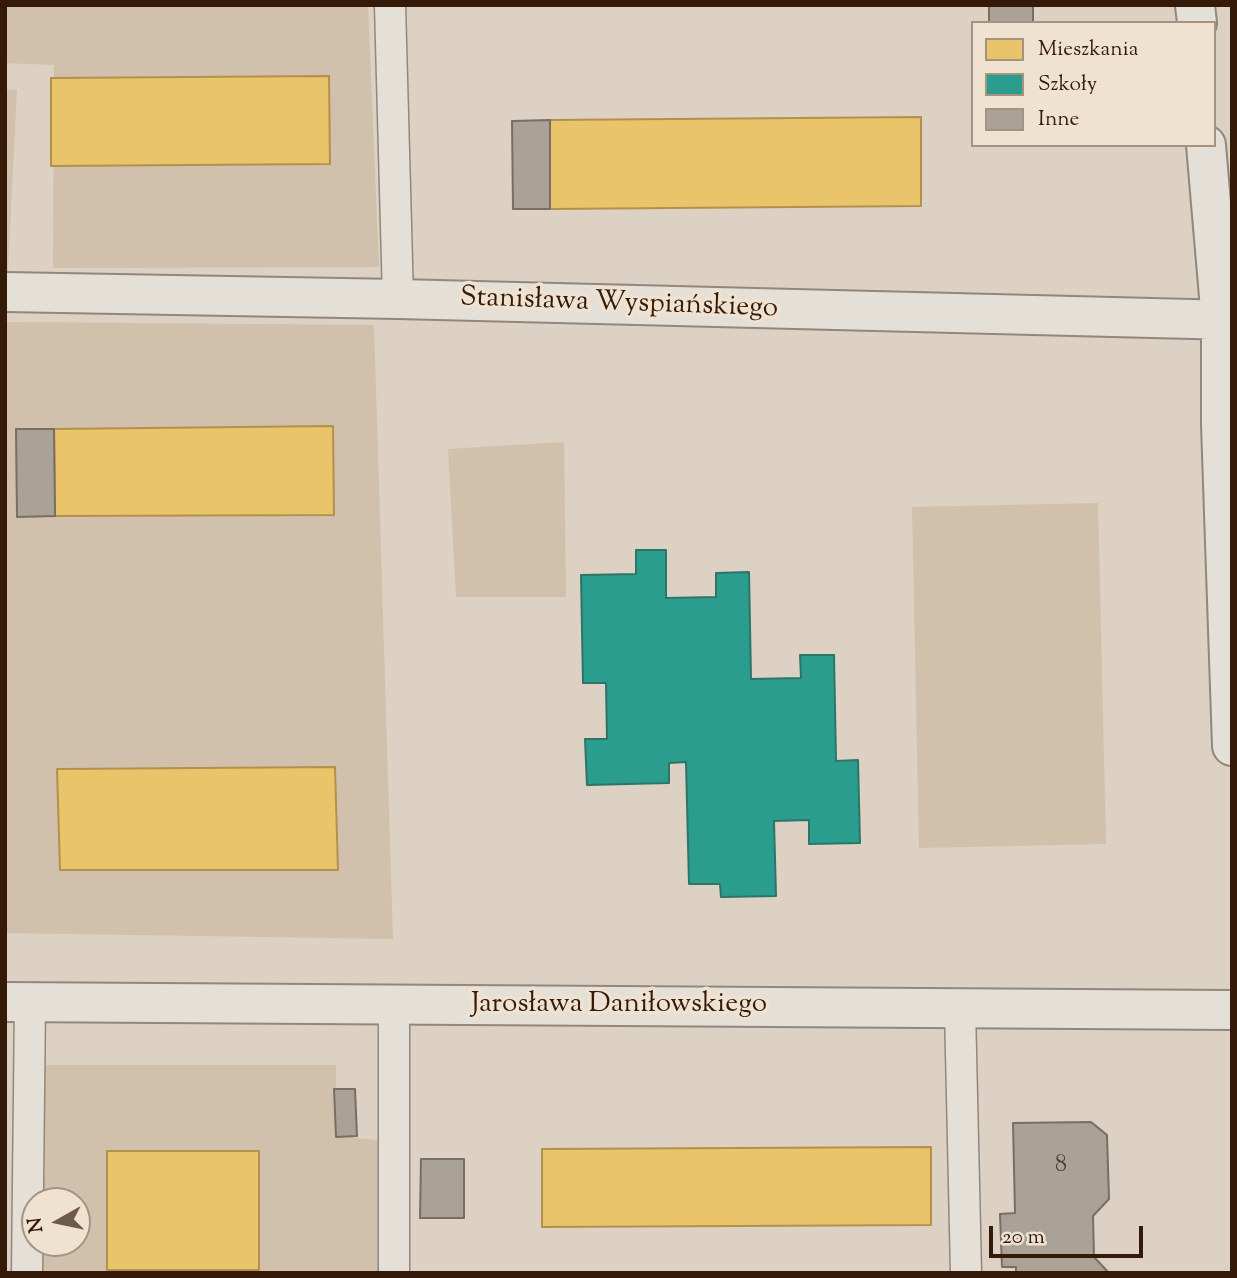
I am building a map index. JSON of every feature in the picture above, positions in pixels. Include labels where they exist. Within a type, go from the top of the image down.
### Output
[{"type":"street","points":[[1206,147],[1227,320],[1221,425],[1232,746]]},
{"type":"street","name":"Stanisława Wyspiańskiego","points":[[5,292],[1227,320]]},
{"type":"street","name":"Jarosława Daniłowskiego","points":[[18,1002],[1232,1010]]},
{"type":"lane","points":[[390,5],[398,299]]},
{"type":"lane","points":[[18,1002],[27,1273]]},
{"type":"lane","points":[[394,1004],[394,1273]]},
{"type":"lane","points":[[960,1009],[966,1273]]},
{"type":"shaded area","points":[[5,5],[368,5],[379,267],[53,268],[54,65],[5,63]]},
{"type":"shaded area","points":[[5,89],[17,90],[8,271],[5,271]]},
{"type":"shaded area","points":[[5,322],[374,325],[393,939],[5,933]]},
{"type":"shaded area","points":[[564,442],[566,597],[456,597],[448,449]]},
{"type":"shaded area","points":[[1098,503],[1106,844],[919,848],[912,507]]},
{"type":"shaded area","points":[[29,1065],[336,1065],[336,1136],[394,1142],[394,1273],[40,1273],[40,1257],[91,1257],[91,1187],[34,1187]]},
{"type":"building: Mieszkania","points":[[329,76],[330,164],[51,166],[51,78]]},
{"type":"building: Mieszkania","points":[[921,117],[921,206],[550,209],[550,120]]},
{"type":"building: Mieszkania","points":[[333,426],[334,515],[55,516],[54,429]]},
{"type":"building: Mieszkania","points":[[335,767],[338,870],[60,870],[57,769]]},
{"type":"building: Mieszkania","points":[[931,1147],[931,1225],[542,1227],[542,1149]]},
{"type":"building: Mieszkania","points":[[107,1151],[259,1151],[259,1270],[107,1270]]},
{"type":"building: Szkoły","points":[[636,550],[666,550],[666,598],[716,597],[716,573],[749,572],[751,679],[801,678],[800,655],[834,655],[836,761],[858,760],[860,843],[809,844],[809,820],[774,821],[776,896],[721,897],[720,884],[689,884],[686,762],[669,763],[669,783],[587,785],[585,739],[607,739],[606,683],[583,683],[581,575],[636,574]]},
{"type":"building: Inne","points":[[989,5],[1033,5],[1033,21],[989,21]]},
{"type":"building: Inne","points":[[550,120],[550,209],[513,209],[512,121]]},
{"type":"building: Inne","points":[[16,429],[54,429],[55,516],[17,517]]},
{"type":"building: Inne","points":[[334,1089],[355,1089],[357,1136],[336,1137]]},
{"type":"building: Inne","points":[[1091,1122],[1107,1135],[1109,1199],[1093,1216],[1094,1257],[1109,1273],[1016,1273],[1016,1267],[1002,1267],[1000,1214],[1015,1213],[1013,1123]]},
{"type":"building: Inne","points":[[421,1159],[464,1159],[464,1218],[420,1218]]}]
